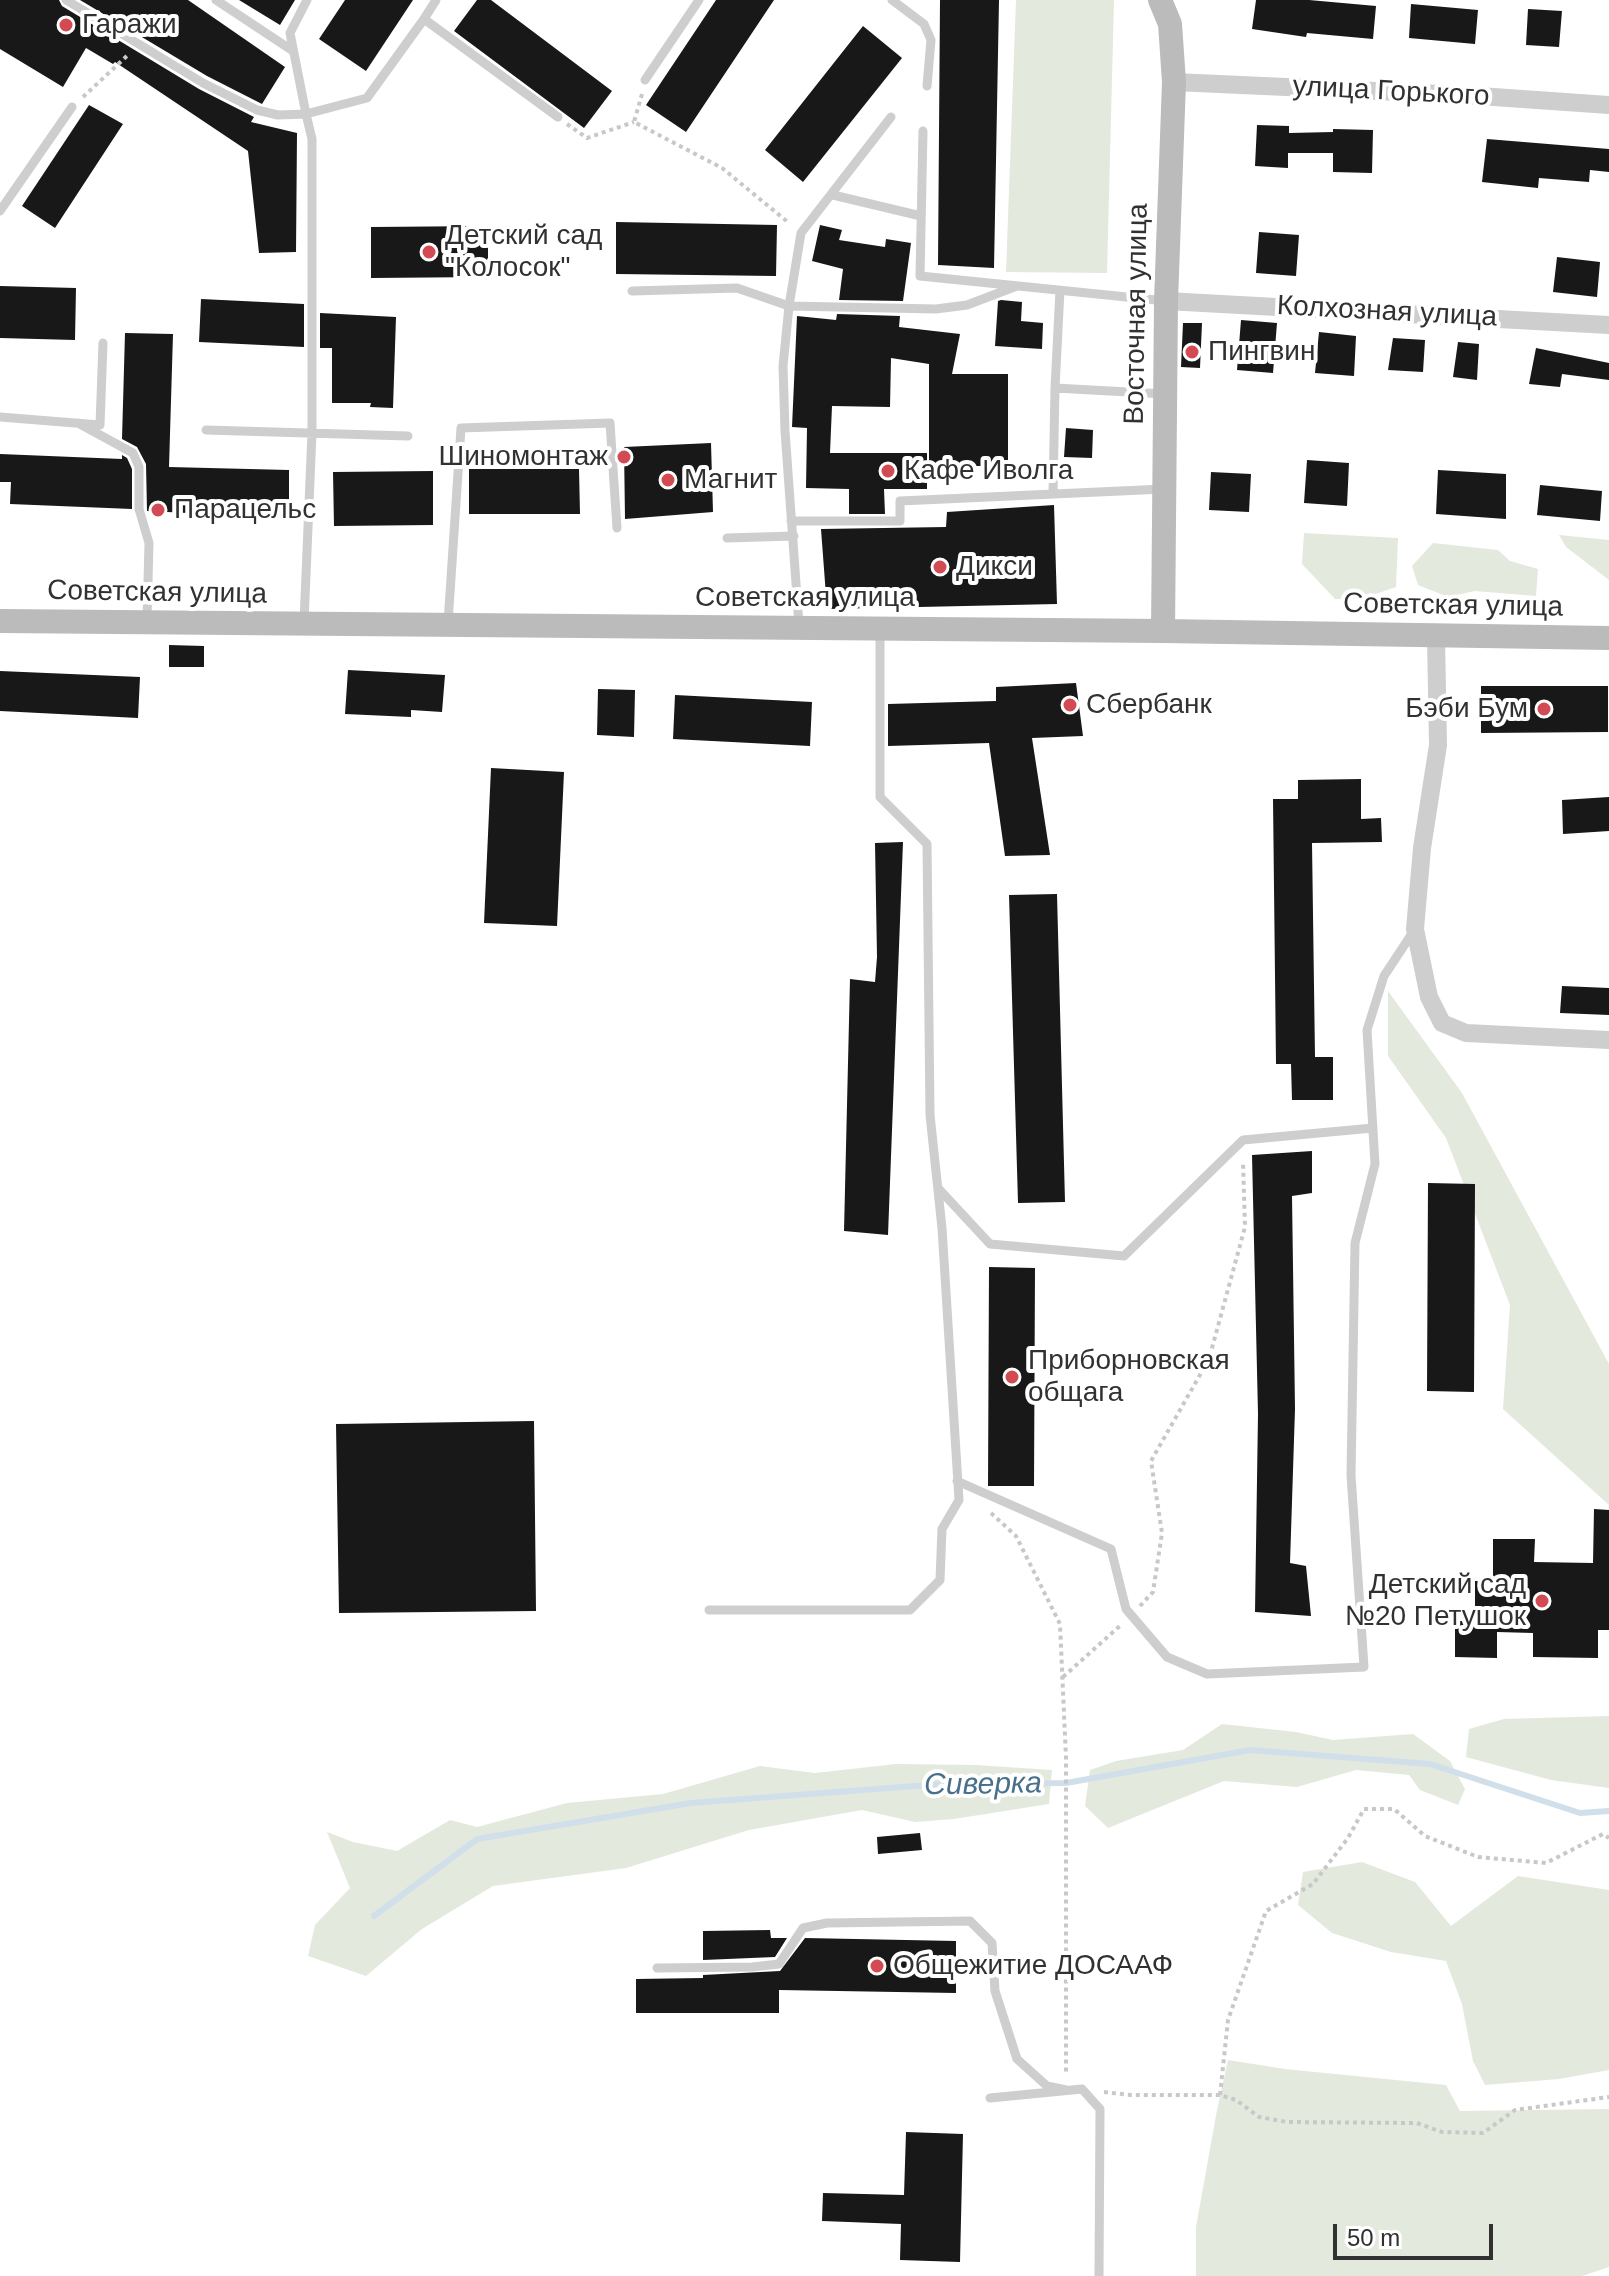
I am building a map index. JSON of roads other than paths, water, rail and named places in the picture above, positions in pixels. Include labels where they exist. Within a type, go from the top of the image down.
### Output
[{"type":"main road","name":"Восточная улица","points":[[1160,0],[1170,24],[1174,82],[1166,301],[1163,631]]},
{"type":"main road","name":"Советская улица","points":[[0,621],[448,626],[628,622],[799,628],[1609,638]]},
{"type":"street","name":"улица Горького","points":[[1174,82],[1609,105]]},
{"type":"street","name":"Колхозная улица","points":[[1166,301],[1609,325]]},
{"type":"street","points":[[1436,637],[1438,745],[1422,848],[1415,929],[1429,997],[1442,1023],[1466,1033],[1609,1040]]},
{"type":"lane","points":[[66,0],[203,83],[257,110],[278,115],[306,114],[367,98],[436,0]]},
{"type":"lane","points":[[216,0],[293,51]]},
{"type":"lane","points":[[304,625],[312,433],[312,139],[290,33],[307,0]]},
{"type":"lane","points":[[645,80],[699,0]]},
{"type":"lane","points":[[892,0],[924,24],[931,40],[927,86]]},
{"type":"lane","points":[[424,19],[558,117]]},
{"type":"lane","points":[[0,211],[72,107]]},
{"type":"lane","points":[[799,628],[783,366],[801,233],[891,117]]},
{"type":"lane","points":[[923,131],[920,276],[1166,301]]},
{"type":"lane","points":[[833,195],[921,216]]},
{"type":"lane","points":[[632,291],[737,288],[789,306],[936,309],[967,305],[1017,286]]},
{"type":"lane","points":[[1053,494],[1060,290]]},
{"type":"lane","points":[[0,417],[100,425],[103,343]]},
{"type":"lane","points":[[1055,388],[1165,394]]},
{"type":"lane","points":[[78,423],[133,453],[139,467],[139,509],[149,543],[147,623]]},
{"type":"lane","points":[[448,626],[461,428],[610,423],[617,528]]},
{"type":"lane","points":[[206,430],[408,436]]},
{"type":"lane","points":[[791,521],[900,521],[900,501],[1164,489]]},
{"type":"lane","points":[[727,538],[794,536]]},
{"type":"lane","points":[[709,1610],[910,1610],[940,1580],[942,1529],[959,1500],[938,1188],[930,1115],[927,844],[880,797],[880,629]]},
{"type":"lane","points":[[957,1481],[1111,1549],[1126,1609],[1167,1657],[1207,1674],[1364,1667],[1351,1475],[1355,1243],[1375,1164],[1367,1030],[1384,976],[1415,929]]},
{"type":"lane","points":[[938,1188],[990,1244],[1124,1256],[1243,1140],[1373,1128]]},
{"type":"lane","points":[[657,1968],[779,1964],[803,1928],[827,1923],[970,1921],[992,1943],[995,1991],[1017,2059],[1047,2086],[1066,2090]]},
{"type":"lane","points":[[990,2098],[1082,2089],[1100,2109],[1099,2276]]},
{"type":"waterway","name":"Сиверка","points":[[374,1916],[477,1839],[691,1803],[942,1784],[1066,1783],[1250,1750],[1430,1764],[1580,1813],[1609,1811]]},
{"type":"place","name":"Гаражи","points":[[66,25]]},
{"type":"place","name":"Детский сад \"Колосок\"","points":[[429,252]]},
{"type":"place","name":"Пингвин","points":[[1192,352]]},
{"type":"place","name":"Шиномонтаж","points":[[624,457]]},
{"type":"place","name":"Кафе Иволга","points":[[888,471]]},
{"type":"place","name":"Магнит","points":[[668,480]]},
{"type":"place","name":"Парацельс","points":[[158,510]]},
{"type":"place","name":"Дикси","points":[[940,567]]},
{"type":"place","name":"Сбербанк","points":[[1070,705]]},
{"type":"place","name":"Бэби Бум","points":[[1544,709]]},
{"type":"place","name":"Приборновская общага","points":[[1012,1377]]},
{"type":"place","name":"Детский сад №20 Петушок","points":[[1542,1601]]},
{"type":"place","name":"Общежитие ДОСААФ","points":[[877,1966]]}]
